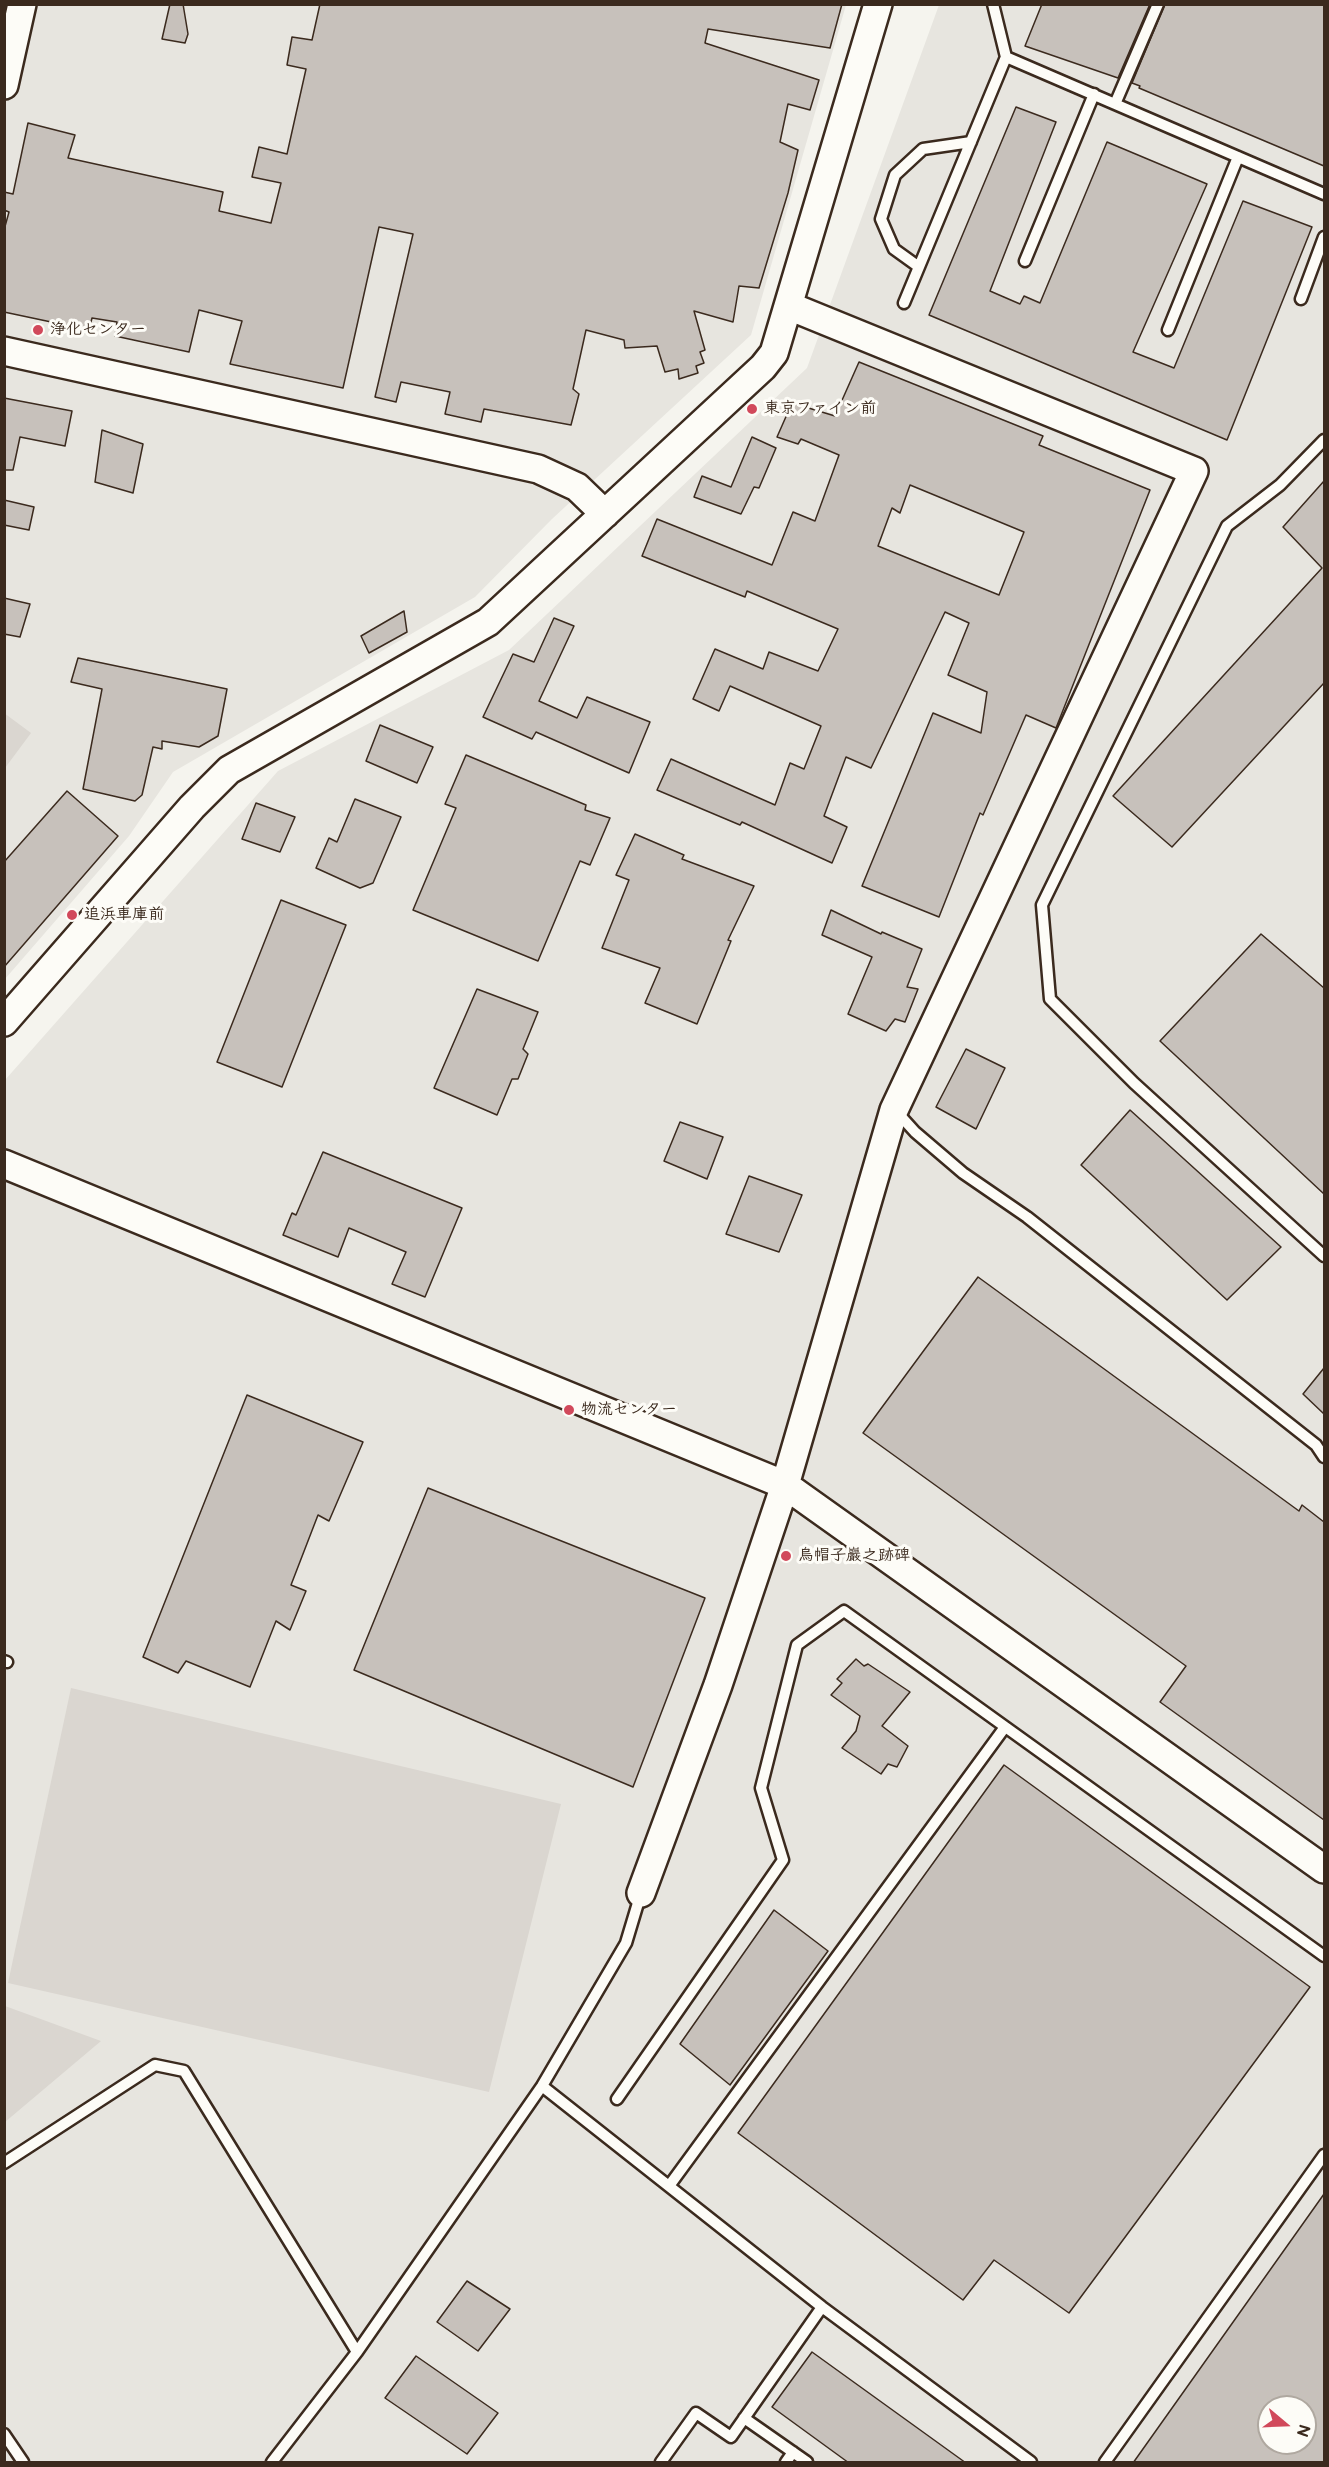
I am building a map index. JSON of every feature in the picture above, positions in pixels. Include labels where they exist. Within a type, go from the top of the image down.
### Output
[{"type":"street","points":[[4,85],[22,4]]},
{"type":"street","points":[[4,1022],[192,807],[229,770],[488,622],[763,367],[774,353],[789,306],[878,4]]},
{"type":"street","points":[[641,1893],[718,1685],[785,1485],[894,1110],[1194,471],[789,306]]},
{"type":"street","points":[[4,351],[538,469],[578,487],[605,514]]},
{"type":"street","points":[[4,1164],[785,1485],[1324,1869]]},
{"type":"lane","points":[[904,303],[1006,57],[993,4]]},
{"type":"lane","points":[[1115,104],[1158,4]]},
{"type":"lane","points":[[1006,57],[1324,194]]},
{"type":"lane","points":[[1025,261],[1094,94]]},
{"type":"lane","points":[[919,267],[894,249],[881,219],[895,175],[923,149],[971,141]]},
{"type":"lane","points":[[1168,330],[1238,157]]},
{"type":"lane","points":[[1301,299],[1324,237]]},
{"type":"lane","points":[[1324,440],[1280,485],[1227,526],[1042,905],[1050,999],[1134,1083],[1324,1256]]},
{"type":"lane","points":[[894,1110],[915,1132],[963,1173],[1027,1217],[1150,1312],[1316,1445],[1324,1457]]},
{"type":"lane","points":[[617,2099],[783,1860],[761,1788],[797,1646],[844,1611],[1324,1956]]},
{"type":"lane","points":[[669,2186],[1005,1727]]},
{"type":"lane","points":[[272,2463],[357,2352],[542,2086],[626,1943],[641,1893]]},
{"type":"lane","points":[[4,2163],[155,2065],[184,2071],[357,2352]]},
{"type":"lane","points":[[542,2086],[822,2307],[1030,2463]]},
{"type":"lane","points":[[1105,2463],[1324,2155]]},
{"type":"lane","points":[[661,2463],[696,2413],[731,2437],[822,2307]]},
{"type":"lane","points":[[744,2418],[807,2463]]},
{"type":"lane","points":[[4,2434],[24,2463]]},
{"type":"lane","points":[[786,2463],[793,2452]]},
{"type":"shaded area","points":[[5,5],[846,5],[751,335],[552,519],[475,597],[173,772],[129,836],[5,979]]},
{"type":"shaded area","points":[[939,5],[1324,5],[1324,2462],[5,2462],[5,1080],[278,771],[509,650],[807,368]]},
{"type":"shaded area","points":[[4,713],[31,733],[5,768],[4,768]]},
{"type":"shaded area","points":[[71,1688],[561,1804],[489,2092],[8,1983]]},
{"type":"shaded area","points":[[4,2006],[101,2041],[5,2122]]},
{"type":"building","points":[[170,4],[183,4],[188,34],[185,43],[162,39]]},
{"type":"building","points":[[320,4],[842,4],[830,48],[708,29],[705,43],[819,80],[810,110],[788,104],[780,142],[798,150],[788,193],[759,288],[739,286],[733,322],[694,311],[705,350],[700,352],[704,363],[696,366],[698,373],[679,379],[678,369],[665,372],[657,346],[625,348],[624,340],[586,330],[573,389],[579,394],[571,425],[484,409],[481,422],[445,414],[450,392],[401,382],[396,402],[375,397],[413,234],[379,227],[343,388],[230,364],[242,321],[199,310],[189,352],[115,336],[117,322],[92,318],[89,330],[4,312],[4,230],[9,212],[4,210],[4,192],[13,194],[28,123],[75,135],[68,158],[223,192],[219,211],[271,223],[281,183],[252,177],[259,147],[287,154],[306,69],[287,65],[292,37],[312,40]]},
{"type":"building","points":[[1042,4],[1150,4],[1118,78],[1025,46]]},
{"type":"building","points":[[1165,4],[1324,4],[1324,166],[1139,88],[1140,86],[1132,83]]},
{"type":"building","points":[[1016,107],[1056,122],[990,291],[1020,304],[1024,296],[1040,303],[1107,142],[1207,184],[1133,352],[1174,368],[1243,201],[1312,227],[1227,440],[929,315]]},
{"type":"building","points":[[859,362],[1043,436],[1039,445],[1150,490],[1056,728],[1026,715],[983,815],[980,813],[939,917],[862,886],[933,713],[981,733],[987,692],[948,675],[969,623],[945,612],[871,768],[846,757],[824,816],[847,827],[832,863],[742,822],[740,825],[657,790],[671,759],[775,805],[790,763],[804,769],[821,726],[730,686],[719,711],[693,699],[715,649],[763,669],[769,652],[818,671],[838,629],[747,591],[745,597],[642,556],[657,519],[772,565],[793,512],[815,521],[839,455],[801,439],[798,444],[777,437],[792,403],[835,416]],"holes":[[[910,485],[1024,532],[999,595],[878,546],[892,508],[900,513]]]},
{"type":"building","points":[[4,398],[72,411],[65,446],[20,437],[13,470],[4,470]]},
{"type":"building","points":[[102,430],[143,444],[133,493],[95,482]]},
{"type":"building","points":[[752,437],[776,448],[759,488],[754,487],[741,514],[694,497],[702,476],[731,487]]},
{"type":"building","points":[[1324,481],[1324,683],[1172,847],[1113,796],[1322,568],[1283,527]]},
{"type":"building","points":[[4,500],[34,507],[29,530],[4,525]]},
{"type":"building","points":[[4,598],[30,604],[20,637],[4,634]]},
{"type":"building","points":[[404,611],[407,632],[369,653],[361,636]]},
{"type":"building","points":[[554,618],[574,626],[539,701],[577,718],[587,697],[650,722],[629,773],[536,732],[532,739],[483,717],[513,654],[534,662]]},
{"type":"building","points":[[78,658],[227,689],[218,736],[199,747],[162,741],[162,749],[153,747],[142,795],[135,801],[83,789],[102,689],[71,682]]},
{"type":"building","points":[[380,725],[433,747],[417,783],[366,761]]},
{"type":"building","points":[[466,755],[586,805],[585,810],[610,818],[590,865],[580,861],[538,961],[413,910],[456,808],[445,804]]},
{"type":"building","points":[[67,791],[118,836],[4,967],[4,862]]},
{"type":"building","points":[[355,799],[401,817],[373,883],[360,888],[316,868],[329,838],[337,842]]},
{"type":"building","points":[[256,803],[295,817],[280,852],[242,839]]},
{"type":"building","points":[[635,834],[684,855],[682,859],[754,886],[728,940],[731,941],[697,1024],[645,1003],[660,968],[602,948],[629,880],[616,875]]},
{"type":"building","points":[[281,900],[346,925],[282,1087],[217,1062]]},
{"type":"building","points":[[831,910],[881,934],[882,932],[922,949],[907,987],[918,989],[905,1022],[895,1019],[886,1031],[848,1014],[872,957],[822,935]]},
{"type":"building","points":[[1261,934],[1324,988],[1324,1194],[1160,1041]]},
{"type":"building","points":[[477,989],[538,1012],[523,1049],[528,1054],[518,1079],[512,1079],[497,1115],[434,1088]]},
{"type":"building","points":[[966,1049],[1005,1068],[976,1129],[936,1107]]},
{"type":"building","points":[[1130,1110],[1281,1247],[1227,1300],[1081,1165]]},
{"type":"building","points":[[680,1122],[723,1137],[707,1179],[664,1161]]},
{"type":"building","points":[[323,1152],[462,1208],[425,1297],[392,1284],[406,1252],[349,1228],[338,1257],[283,1235],[292,1213],[296,1215]]},
{"type":"building","points":[[749,1176],[802,1195],[779,1252],[726,1234]]},
{"type":"building","points":[[978,1277],[1299,1511],[1302,1505],[1324,1522],[1324,1820],[1160,1702],[1186,1666],[863,1433]]},
{"type":"building","points":[[1324,1368],[1324,1414],[1303,1394]]},
{"type":"building","points":[[247,1395],[363,1442],[329,1521],[318,1515],[291,1585],[306,1591],[290,1630],[276,1621],[250,1687],[186,1661],[178,1673],[143,1657]]},
{"type":"building","points":[[428,1488],[705,1598],[633,1787],[354,1670]]},
{"type":"building","points":[[856,1659],[864,1666],[868,1664],[910,1692],[882,1726],[908,1746],[897,1767],[888,1764],[881,1774],[842,1748],[856,1731],[860,1716],[831,1695],[842,1683],[837,1679]]},
{"type":"building","points":[[1004,1765],[1310,1987],[1069,2313],[994,2260],[963,2300],[738,2133]]},
{"type":"building","points":[[774,1910],[828,1951],[730,2085],[680,2044]]},
{"type":"building","points":[[1324,2194],[1324,2463],[1133,2463]]},
{"type":"building","points":[[467,2281],[510,2309],[478,2351],[437,2322]]},
{"type":"building","points":[[812,2352],[966,2463],[849,2463],[772,2407]]},
{"type":"building","points":[[416,2356],[498,2413],[467,2454],[385,2398]]},
{"type":"place","name":"浄化センター","points":[[38,330]]},
{"type":"place","name":"東京ファイン前","points":[[752,409]]},
{"type":"place","name":"追浜車庫前","points":[[72,915]]},
{"type":"place","name":"物流センター","points":[[569,1410]]},
{"type":"place","name":"烏帽子巖之跡碑","points":[[786,1556]]}]
